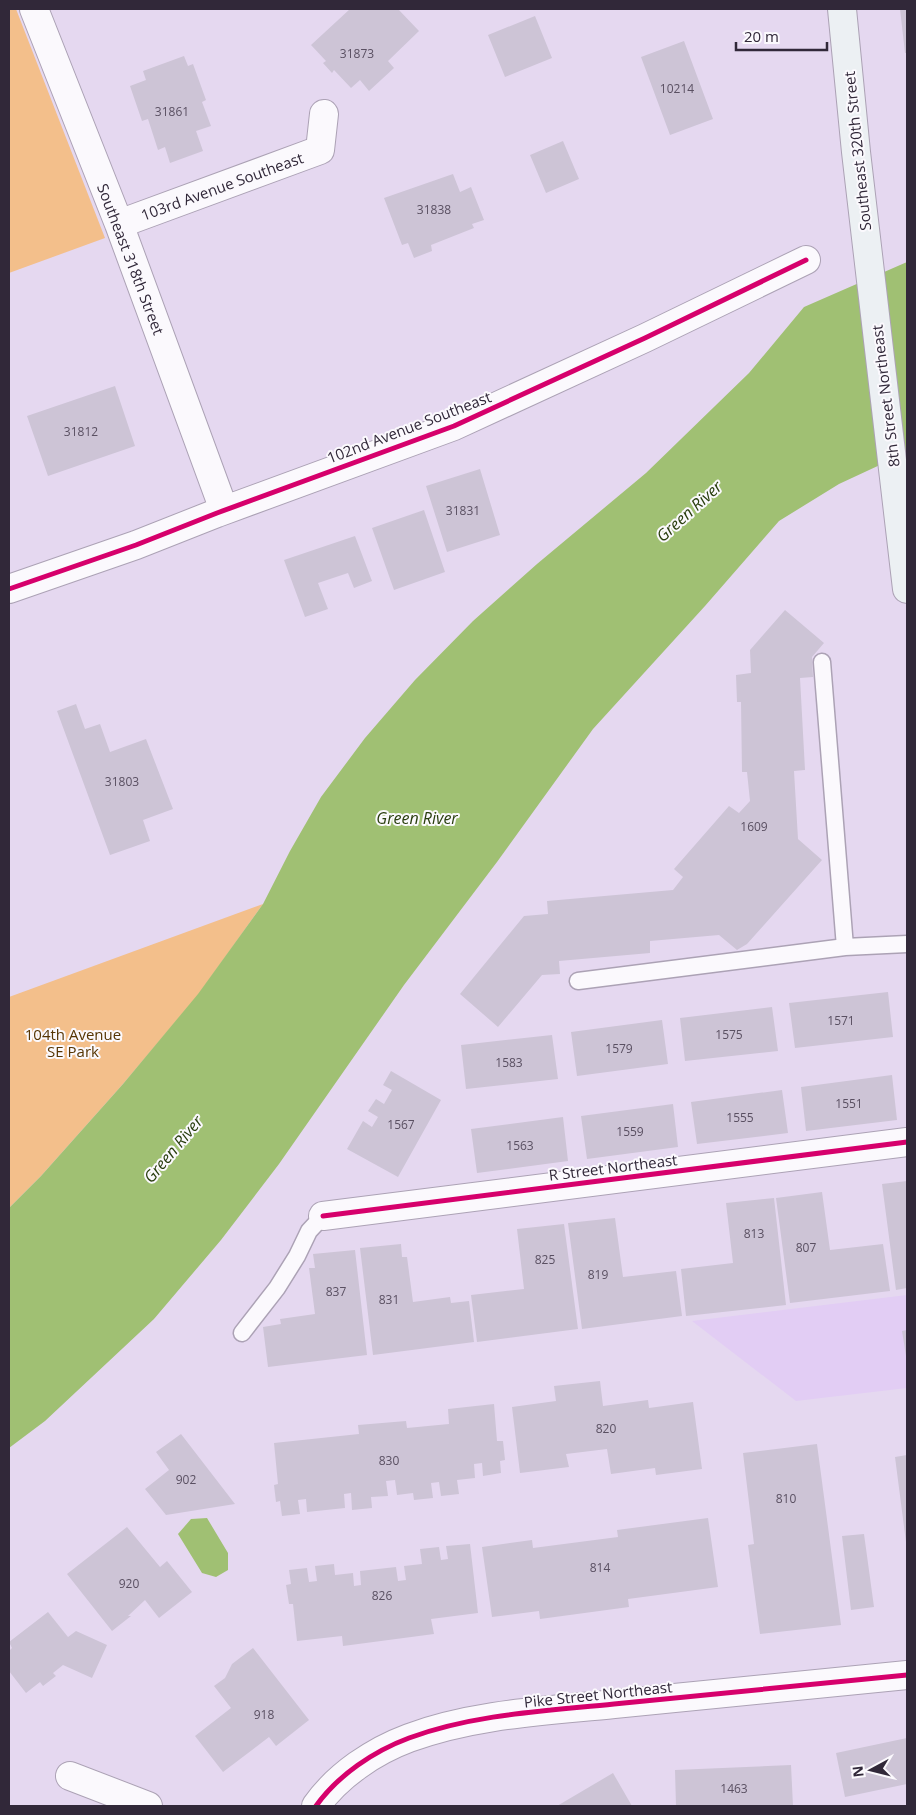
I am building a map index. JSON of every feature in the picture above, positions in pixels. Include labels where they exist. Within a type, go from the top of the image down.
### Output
[{"type":"main road","name":"Southeast 320th Street","points":[[842,9],[869,263]]},
{"type":"main road","name":"8th Street Northeast","points":[[869,263],[906,578]]},
{"type":"street","name":"Southeast 318th Street","points":[[34,9],[119,224],[224,510]]},
{"type":"street","name":"103rd Avenue Southeast","points":[[119,224],[320,150],[324,114]]},
{"type":"street","name":"102nd Avenue Southeast","points":[[9,589],[136,545],[224,510],[454,426],[645,338],[806,260]]},
{"type":"street","name":"R Street Northeast","points":[[323,1216],[907,1142]]},
{"type":"street","name":"Pike Street Northeast","points":[[316,1806],[340,1781],[365,1761],[409,1738],[464,1723],[539,1712],[907,1675]]},
{"type":"street","points":[[70,1776],[148,1806]]},
{"type":"lane","points":[[822,662],[845,947]]},
{"type":"lane","points":[[578,981],[845,947],[907,944]]},
{"type":"lane","points":[[242,1333],[277,1288],[297,1256],[309,1230],[323,1216]]},
{"type":"shaded area","points":[[907,1295],[907,1388],[796,1401],[692,1321]]},
{"type":"green space","points":[[9,9],[16,9],[105,238],[9,273]]},
{"type":"green space","name":"104th Avenue SE Park","points":[[263,904],[198,995],[123,1084],[41,1176],[9,1208],[9,997]]},
{"type":"water","name":"Green River","points":[[907,262],[907,454],[839,484],[779,521],[593,729],[497,862],[404,985],[279,1164],[221,1240],[154,1319],[45,1421],[9,1448],[9,1208],[41,1176],[123,1084],[198,994],[263,904],[290,851],[321,797],[365,738],[415,680],[473,621],[537,564],[646,473],[749,373],[804,307]]},
{"type":"water","points":[[207,1518],[228,1553],[228,1570],[216,1577],[202,1573],[178,1534],[191,1519]]},
{"type":"building","points":[[350,9],[398,9],[419,31],[388,61],[394,68],[369,91],[360,80],[351,88],[334,70],[332,73],[323,63],[326,61],[311,45]]},
{"type":"building","points":[[900,9],[907,9],[907,53],[905,53]]},
{"type":"building","points":[[535,16],[552,58],[505,77],[488,35]]},
{"type":"building","points":[[684,41],[713,119],[670,135],[641,57]]},
{"type":"building","points":[[184,56],[188,66],[193,64],[206,100],[202,102],[211,126],[196,131],[203,151],[170,163],[165,147],[158,150],[148,119],[142,121],[130,86],[146,80],[143,71]]},
{"type":"building","points":[[563,141],[579,179],[546,193],[530,155]]},
{"type":"building","points":[[453,174],[460,192],[471,187],[484,220],[472,224],[474,228],[431,245],[432,251],[414,258],[408,243],[402,245],[384,198]]},
{"type":"building","points":[[115,386],[135,446],[48,476],[27,416]]},
{"type":"building","points":[[480,469],[500,535],[447,552],[426,486]]},
{"type":"building","points":[[424,510],[445,572],[394,590],[372,528]]},
{"type":"building","points":[[355,536],[372,581],[354,588],[348,573],[318,583],[328,609],[305,617],[284,560]]},
{"type":"building","points":[[785,610],[824,643],[812,657],[813,677],[800,678],[805,770],[794,771],[798,839],[822,860],[747,944],[737,950],[719,935],[650,941],[650,953],[559,961],[560,974],[542,975],[498,1027],[460,994],[524,916],[548,914],[547,901],[673,890],[683,877],[674,869],[729,806],[739,813],[750,801],[747,772],[742,772],[741,702],[737,702],[736,675],[751,673],[750,650]]},
{"type":"building","points":[[76,704],[85,729],[100,724],[110,752],[146,739],[173,809],[143,820],[150,841],[110,855],[57,711]]},
{"type":"building","points":[[888,992],[893,1037],[795,1048],[789,1003]]},
{"type":"building","points":[[772,1007],[778,1051],[685,1061],[680,1018]]},
{"type":"building","points":[[662,1020],[668,1064],[577,1076],[571,1032]]},
{"type":"building","points":[[552,1035],[558,1079],[466,1089],[461,1045]]},
{"type":"building","points":[[391,1071],[441,1100],[398,1177],[347,1149],[363,1121],[372,1127],[378,1117],[368,1111],[376,1099],[384,1104],[392,1090],[383,1085]]},
{"type":"building","points":[[892,1075],[897,1120],[806,1131],[801,1087]]},
{"type":"building","points":[[782,1090],[788,1133],[697,1144],[691,1102]]},
{"type":"building","points":[[673,1104],[678,1147],[587,1159],[581,1116]]},
{"type":"building","points":[[563,1117],[568,1161],[477,1173],[471,1129]]},
{"type":"building","points":[[907,1181],[907,1288],[896,1290],[882,1184]]},
{"type":"building","points":[[822,1192],[830,1250],[883,1244],[890,1291],[790,1303],[776,1198]]},
{"type":"building","points":[[774,1198],[786,1305],[686,1316],[681,1269],[733,1263],[726,1203]]},
{"type":"building","points":[[615,1218],[623,1277],[676,1271],[682,1316],[582,1329],[568,1223]]},
{"type":"building","points":[[564,1224],[578,1329],[477,1342],[471,1295],[524,1289],[517,1229]]},
{"type":"building","points":[[401,1244],[402,1257],[407,1257],[413,1302],[450,1297],[451,1303],[469,1301],[474,1342],[373,1355],[360,1248]]},
{"type":"building","points":[[355,1250],[367,1355],[268,1367],[263,1327],[281,1324],[280,1319],[315,1314],[309,1268],[315,1268],[313,1254]]},
{"type":"building","points":[[907,1330],[907,1355],[906,1356],[902,1331]]},
{"type":"building","points":[[600,1381],[603,1406],[648,1400],[649,1408],[693,1402],[702,1469],[656,1475],[655,1468],[611,1474],[607,1449],[566,1454],[569,1467],[520,1473],[512,1407],[556,1401],[554,1386]]},
{"type":"building","points":[[494,1404],[497,1441],[503,1441],[505,1460],[500,1461],[501,1473],[483,1476],[482,1463],[474,1464],[475,1478],[457,1480],[459,1494],[441,1496],[439,1482],[431,1483],[433,1498],[414,1500],[413,1493],[397,1495],[395,1480],[386,1481],[388,1496],[371,1497],[372,1508],[352,1510],[351,1493],[344,1494],[345,1508],[307,1512],[306,1499],[298,1500],[300,1514],[282,1516],[280,1501],[276,1502],[274,1485],[278,1484],[274,1443],[359,1434],[358,1425],[406,1421],[407,1428],[449,1424],[448,1409]]},
{"type":"building","points":[[181,1434],[235,1504],[166,1515],[145,1489],[169,1470],[156,1452]]},
{"type":"building","points":[[817,1444],[841,1625],[760,1634],[748,1545],[754,1544],[743,1453]]},
{"type":"building","points":[[907,1455],[907,1542],[906,1542],[895,1457]]},
{"type":"building","points":[[708,1518],[718,1587],[628,1599],[629,1607],[540,1619],[539,1611],[492,1617],[482,1547],[532,1540],[533,1548],[618,1537],[617,1530]]},
{"type":"building","points":[[127,1527],[160,1567],[167,1561],[192,1592],[159,1618],[145,1600],[128,1616],[131,1616],[112,1631],[67,1574]]},
{"type":"building","points":[[864,1534],[874,1607],[851,1610],[842,1536]]},
{"type":"building","points":[[470,1544],[478,1613],[431,1619],[434,1634],[343,1646],[342,1636],[297,1641],[293,1604],[289,1604],[286,1585],[291,1584],[289,1570],[307,1568],[309,1582],[317,1581],[315,1566],[334,1564],[335,1575],[353,1573],[354,1586],[361,1585],[360,1571],[396,1567],[398,1581],[406,1580],[404,1566],[422,1564],[420,1549],[439,1547],[441,1560],[448,1559],[446,1546]]},
{"type":"building","points":[[48,1612],[68,1637],[76,1631],[107,1645],[92,1678],[63,1665],[53,1673],[56,1676],[43,1686],[40,1682],[26,1693],[9,1671],[9,1651],[12,1648],[9,1642]]},
{"type":"building","points":[[253,1648],[309,1720],[276,1746],[269,1737],[223,1772],[195,1736],[231,1708],[214,1686],[225,1678],[232,1664]]},
{"type":"building","points":[[907,1738],[907,1784],[845,1797],[836,1753]]},
{"type":"building","points":[[791,1765],[793,1806],[676,1806],[675,1770]]},
{"type":"building","points":[[613,1773],[632,1806],[557,1806]]},
{"type":"cycle path","points":[[9,589],[136,545],[217,513],[454,426],[645,338],[806,260]]},
{"type":"cycle path","points":[[323,1216],[907,1142]]},
{"type":"cycle path","points":[[316,1806],[346,1774],[370,1757],[409,1738],[459,1724],[536,1712],[907,1675]]}]
